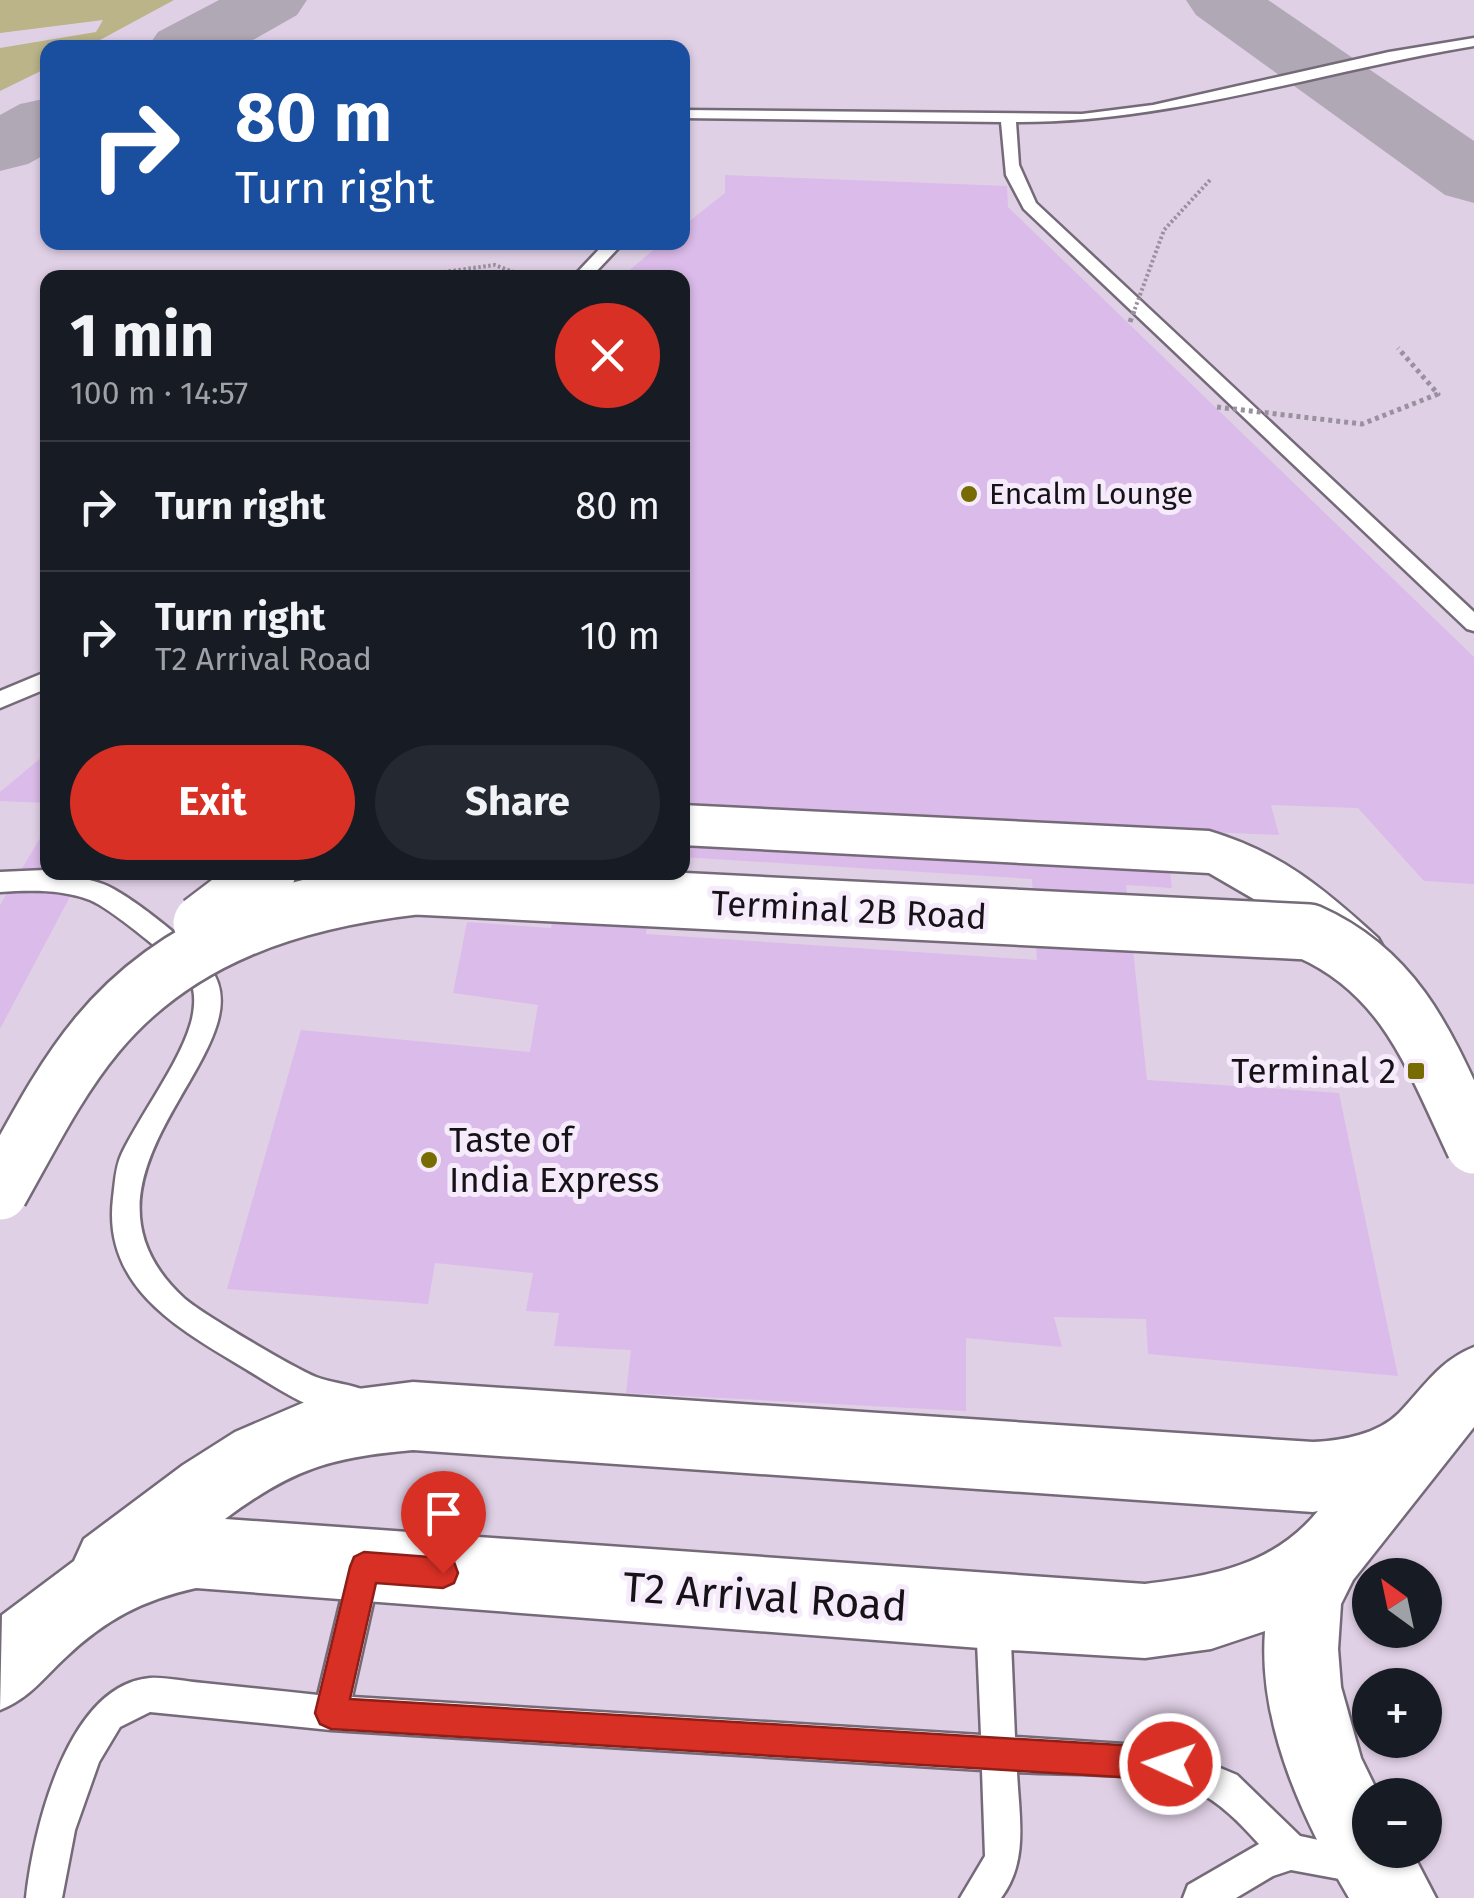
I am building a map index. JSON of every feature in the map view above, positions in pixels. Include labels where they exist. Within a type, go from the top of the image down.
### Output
[{"type":"main road","points":[[690,825],[1209,852],[1234,858],[1262,872],[1363,958]]},
{"type":"main road","points":[[130,998],[202,922],[257,880]]},
{"type":"main road","name":"Terminal 2B Road","points":[[0,1192],[86,1050],[130,998],[167,966],[234,928],[298,905],[362,892],[416,887],[1309,932],[1337,940],[1363,958],[1412,1019],[1474,1146]]},
{"type":"main road","name":"T2 Arrival Road","points":[[11,1659],[80,1599],[138,1566],[196,1552],[992,1613],[1145,1621],[1212,1612],[1272,1593],[1328,1555],[1474,1380]]},
{"type":"main road","points":[[11,1659],[104,1568],[221,1481],[270,1451],[316,1430],[359,1420],[413,1416],[1314,1477],[1348,1476],[1382,1464],[1429,1430]]},
{"type":"main road","points":[[1328,1555],[1304,1607],[1300,1656],[1310,1713],[1337,1797],[1386,1883]]},
{"type":"lane","points":[[690,113],[1082,118],[1154,109],[1389,56],[1474,42]]},
{"type":"lane","points":[[1008,118],[1009,168],[1016,188],[1030,206],[1474,624]]},
{"type":"lane","points":[[588,270],[608,250]]},
{"type":"lane","points":[[0,700],[40,682]]},
{"type":"lane","points":[[0,882],[45,880],[98,892],[137,917],[201,976],[207,997],[202,1028],[132,1161],[125,1194],[124,1218],[132,1248],[151,1283],[176,1311],[309,1390],[413,1416]]},
{"type":"lane","points":[[331,1713],[364,1567]]},
{"type":"lane","points":[[978,1898],[995,1876],[1003,1856],[992,1613]]},
{"type":"lane","points":[[44,1898],[56,1835],[90,1737],[126,1701],[150,1695],[331,1713],[1170,1764],[1208,1775],[1241,1798],[1290,1852],[1386,1883]]},
{"type":"lane","points":[[1201,1898],[1265,1860],[1290,1852]]},
{"type":"path","points":[[1130,322],[1164,230],[1210,180]]},
{"type":"path","points":[[458,270],[495,265],[508,270]]},
{"type":"path","points":[[1217,406],[1362,424],[1438,394],[1398,348]]},
{"type":"shaded area","points":[[0,0],[1474,0],[1474,1898],[0,1898]]},
{"type":"shaded area","points":[[0,0],[174,0],[100,40],[48,40],[96,32],[103,20],[0,33]]},
{"type":"shaded area","points":[[40,41],[40,71],[0,91],[0,48]]},
{"type":"building","points":[[725,175],[1007,186],[1008,207],[1474,657],[1474,884],[1424,881],[1358,808],[1271,805],[1279,835],[1165,830],[1172,888],[1126,885],[1147,1080],[1339,1093],[1398,1376],[1148,1354],[1146,1319],[1054,1317],[1062,1347],[966,1338],[966,1411],[626,1393],[631,1350],[554,1346],[559,1313],[526,1311],[533,1273],[435,1263],[428,1304],[227,1289],[301,1030],[530,1052],[538,1005],[453,993],[467,922],[551,928],[560,880],[653,880],[646,934],[1037,960],[1032,879],[690,858],[690,270],[630,270],[653,250],[690,250],[690,221],[725,193]]},
{"type":"building","points":[[40,759],[40,803],[0,801],[0,792]]},
{"type":"building","points":[[40,838],[40,880],[79,880],[0,1029],[0,905]]},
{"type":"taxiway","points":[[199,40],[272,0]]},
{"type":"taxiway","points":[[1221,0],[1474,178]]},
{"type":"taxiway","points":[[0,147],[40,125]]},
{"type":"place","name":"Encalm Lounge","points":[[969,494]]},
{"type":"place","name":"Terminal 2","points":[[1416,1071]]},
{"type":"place","name":"Taste of India Express","points":[[429,1160]]},
{"type":"route","points":[[443,1573],[364,1567],[331,1713],[1170,1764]]}]
